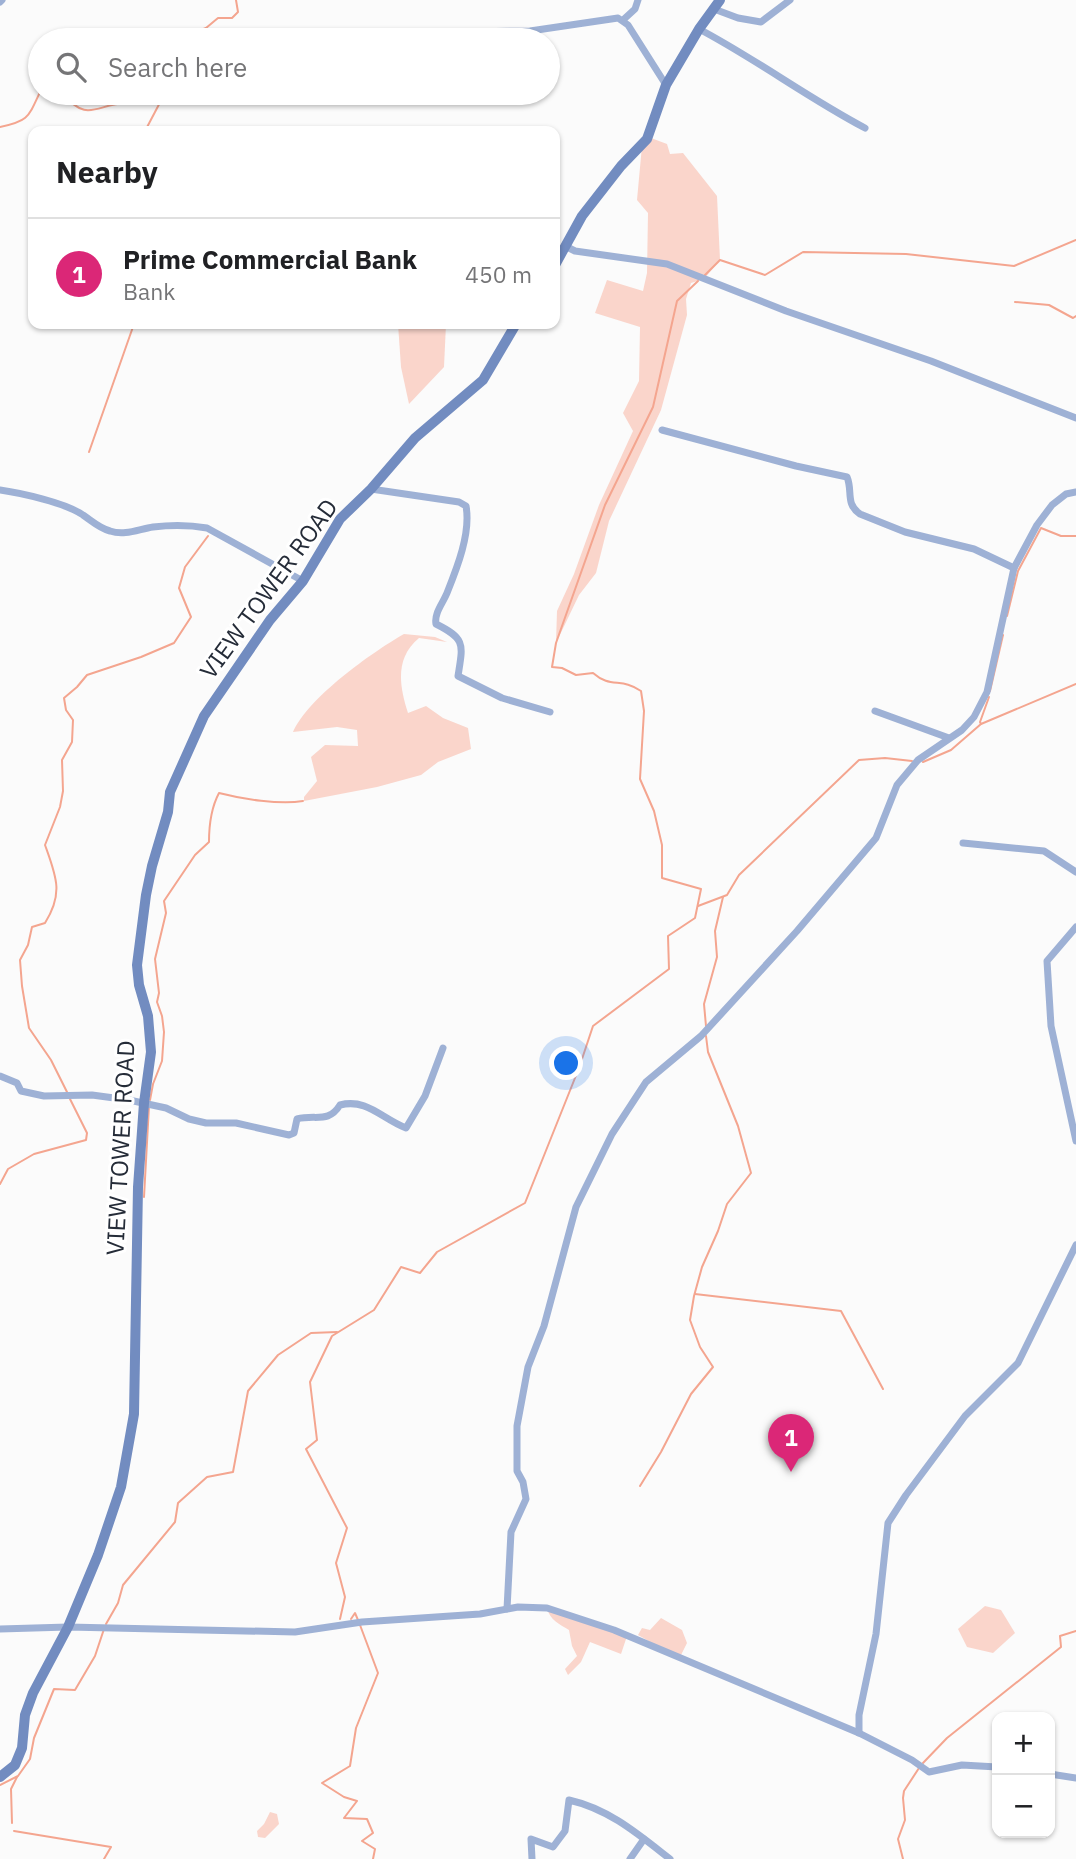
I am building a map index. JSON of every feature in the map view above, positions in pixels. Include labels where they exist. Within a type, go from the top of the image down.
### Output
[{"type":"street","points":[[560,28],[599,19],[623,20],[635,9],[638,0]]},
{"type":"street","points":[[560,256],[582,216],[621,166],[647,139],[666,85],[717,4],[738,18],[761,22],[790,0]]},
{"type":"street","points":[[623,20],[666,85]]},
{"type":"street","points":[[699,29],[864,128]]},
{"type":"street","points":[[565,246],[575,251],[667,264],[796,315],[931,361],[1076,418]]},
{"type":"street","name":"VIEW TOWER ROAD","points":[[0,1777],[15,1765],[22,1748],[25,1715],[33,1693],[68,1627],[98,1555],[121,1487],[134,1414],[135,1278],[144,1103],[151,1052],[148,1016],[139,985],[137,965],[146,895],[168,812],[170,792],[204,716],[270,620],[303,581],[340,519],[371,489],[415,438],[483,380],[513,329]]},
{"type":"street","points":[[662,430],[847,477],[850,482],[850,504],[860,514],[905,532],[974,549],[1014,568]]},
{"type":"street","points":[[371,489],[460,502],[466,506],[466,534],[448,590],[436,613],[436,624],[456,634],[460,641],[458,676],[502,698],[550,712]]},
{"type":"street","points":[[0,490],[44,500],[82,514],[92,523],[112,532],[129,533],[152,527],[206,528],[303,581]]},
{"type":"street","points":[[507,1609],[511,1532],[526,1499],[523,1482],[517,1471],[517,1426],[528,1367],[544,1326],[576,1208],[612,1134],[646,1082],[701,1036],[876,838],[897,785],[918,760],[962,730],[983,702],[1014,568],[1037,525],[1052,505],[1066,494],[1076,492]]},
{"type":"street","points":[[875,711],[949,738]]},
{"type":"street","points":[[963,843],[1044,851],[1076,872]]},
{"type":"street","points":[[1076,928],[1046,961],[1051,1026],[1076,1142]]},
{"type":"street","points":[[0,1076],[16,1083],[21,1091],[44,1096],[92,1095],[144,1103],[206,1123],[236,1123],[289,1135],[294,1133],[297,1119],[328,1117],[334,1114],[340,1105],[359,1103],[406,1128],[425,1096],[443,1048]]},
{"type":"street","points":[[859,1733],[859,1715],[876,1634],[888,1523],[965,1416],[1018,1363],[1076,1245]]},
{"type":"street","points":[[0,1629],[68,1627],[295,1632],[358,1623],[480,1614],[507,1609],[547,1608],[614,1630],[859,1733],[912,1760],[929,1772],[962,1765],[992,1767]]},
{"type":"street","points":[[1055,1775],[1076,1778]]},
{"type":"street","points":[[532,1859],[531,1839],[554,1847],[565,1831],[569,1800],[591,1805],[625,1823],[670,1859]]},
{"type":"street","points":[[630,1859],[644,1839]]},
{"type":"shaded area","points":[[643,135],[667,144],[670,154],[683,153],[717,196],[720,260],[704,279],[691,283],[686,299],[687,315],[661,410],[609,521],[596,573],[579,595],[556,643],[557,611],[574,574],[599,505],[633,431],[623,413],[639,381],[640,327],[595,313],[607,280],[643,291],[647,273],[648,213],[637,200]]},
{"type":"shaded area","points":[[398,329],[446,329],[444,367],[409,404],[401,367]]},
{"type":"shaded area","points":[[404,634],[435,637],[447,642],[419,638],[406,654],[401,682],[408,713],[426,706],[443,718],[468,728],[471,749],[438,762],[421,775],[377,787],[304,801],[304,797],[317,781],[311,757],[325,745],[358,746],[357,730],[337,727],[293,732],[312,705],[326,691],[375,652]]},
{"type":"shaded area","points":[[985,1606],[1001,1610],[1015,1633],[993,1653],[967,1647],[958,1629]]},
{"type":"shaded area","points":[[547,1608],[627,1636],[621,1654],[590,1642],[581,1662],[568,1675],[565,1669],[577,1656],[569,1630],[553,1619]]},
{"type":"shaded area","points":[[661,1618],[682,1630],[687,1643],[681,1655],[638,1635],[642,1628],[650,1630]]},
{"type":"shaded area","points":[[270,1812],[277,1814],[279,1824],[265,1838],[258,1837],[257,1831]]},
{"type":"waterway","points":[[206,28],[218,18],[232,18],[238,12],[236,0]]},
{"type":"waterway","points":[[0,127],[22,120],[34,105]]},
{"type":"waterway","points":[[75,105],[86,110],[112,105]]},
{"type":"waterway","points":[[148,126],[159,105]]},
{"type":"waterway","points":[[705,275],[720,260],[765,275],[803,252],[906,254],[1014,266],[1076,240]]},
{"type":"waterway","points":[[340,1619],[345,1597],[336,1563],[347,1528],[306,1449],[317,1440],[310,1382],[332,1336],[374,1310],[401,1267],[420,1273],[437,1252],[525,1203],[593,1026],[669,969],[668,936],[695,918],[701,889],[662,878],[662,845],[654,811],[640,779],[644,711],[641,691],[628,685],[605,681],[593,673],[576,675],[562,668],[552,667],[556,643],[605,505],[653,407],[677,301],[698,281]]},
{"type":"waterway","points":[[1015,302],[1049,305],[1073,318],[1076,316]]},
{"type":"waterway","points":[[89,452],[132,329]]},
{"type":"waterway","points":[[1007,616],[1018,571],[1041,528],[1061,536],[1076,536]]},
{"type":"waterway","points":[[68,1094],[51,1060],[29,1028],[20,960],[28,945],[32,927],[45,923],[55,903],[55,875],[45,845],[60,807],[63,791],[62,760],[72,742],[73,720],[66,710],[64,698],[87,675],[174,643],[191,617],[179,588],[185,567],[208,536]]},
{"type":"waterway","points":[[990,691],[1003,635]]},
{"type":"waterway","points":[[923,762],[951,750],[981,724],[1076,684]]},
{"type":"waterway","points":[[981,724],[989,697]]},
{"type":"waterway","points":[[698,906],[727,895],[739,875],[859,760],[885,758],[912,761]]},
{"type":"waterway","points":[[150,1100],[162,1061],[164,1032],[157,1002],[159,993],[155,959],[166,913],[164,901],[195,855],[209,842],[211,817],[219,793],[261,801],[303,801]]},
{"type":"waterway","points":[[706,1026],[704,1004],[717,957],[715,931],[723,897]]},
{"type":"waterway","points":[[640,1486],[691,1394],[713,1367],[700,1347],[690,1320],[694,1296],[702,1267],[727,1204],[751,1173],[738,1126],[708,1052],[706,1036]]},
{"type":"waterway","points":[[0,1184],[8,1169],[34,1154],[86,1140],[87,1133],[70,1099]]},
{"type":"waterway","points":[[144,1197],[149,1106]]},
{"type":"waterway","points":[[695,1294],[841,1311],[883,1389]]},
{"type":"waterway","points":[[106,1624],[118,1603],[123,1585],[175,1522],[178,1503],[207,1477],[233,1472],[248,1391],[278,1355],[311,1333],[337,1332]]},
{"type":"waterway","points":[[351,1619],[355,1613],[358,1620]]},
{"type":"waterway","points":[[360,1625],[378,1673],[356,1728],[350,1766],[322,1783],[344,1797],[357,1801],[344,1818],[367,1819],[373,1833],[362,1841],[375,1849],[373,1859]]},
{"type":"waterway","points":[[0,1785],[18,1776],[30,1759],[34,1738],[54,1689],[75,1690],[95,1656],[104,1629]]},
{"type":"waterway","points":[[923,1763],[947,1738],[1061,1647],[1060,1636],[1076,1631]]},
{"type":"waterway","points":[[903,1859],[898,1839],[905,1820],[904,1791],[919,1768]]},
{"type":"waterway","points":[[12,1823],[11,1789],[17,1777]]},
{"type":"waterway","points":[[14,1831],[111,1847],[104,1859]]},
{"type":"place","name":"Prime Commercial Bank","points":[[791,1472]]}]
